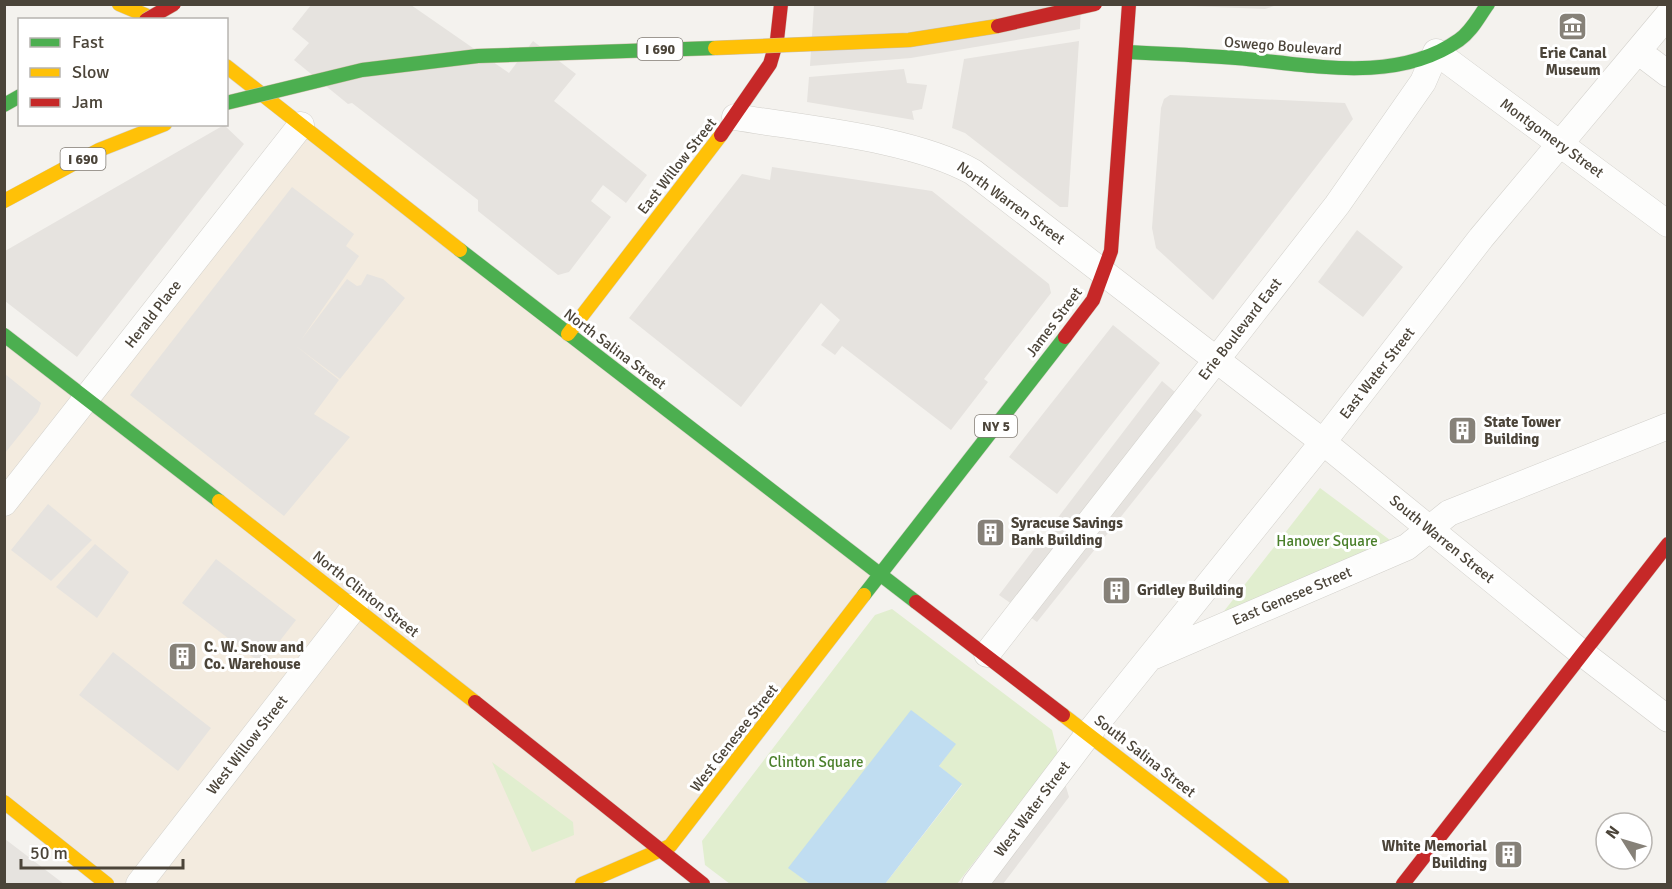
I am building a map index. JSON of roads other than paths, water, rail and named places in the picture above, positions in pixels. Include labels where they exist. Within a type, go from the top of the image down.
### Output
[{"type":"main road","points":[[119,4],[152,18]]},
{"type":"main road","points":[[149,4],[166,18]]},
{"type":"main road","points":[[150,18],[174,4]]},
{"type":"main road","name":"East Willow Street","points":[[568,334],[735,117],[770,64],[777,40],[782,4]]},
{"type":"main road","name":"I 690","points":[[228,103],[362,70],[478,56],[909,40],[1032,20],[1095,4]]},
{"type":"main road","name":"James Street","points":[[882,574],[1093,300],[1111,251],[1129,4]]},
{"type":"main road","points":[[1436,52],[1461,38],[1488,4]]},
{"type":"main road","name":"Oswego Boulevard","points":[[1126,52],[1249,59],[1313,67],[1370,67],[1406,63],[1436,52]]},
{"type":"main road","name":"North Salina Street","points":[[228,68],[568,334],[987,654]]},
{"type":"main road","points":[[4,105],[18,97]]},
{"type":"main road","name":"I 690","points":[[4,201],[99,150],[160,126]]},
{"type":"main road","name":"North Clinton Street","points":[[4,335],[355,606],[703,885]]},
{"type":"main road","points":[[1403,885],[1668,544]]},
{"type":"main road","name":"West Genesee Street","points":[[582,885],[661,852],[670,846],[882,574]]},
{"type":"main road","name":"South Salina Street","points":[[987,654],[1282,885]]},
{"type":"main road","points":[[4,802],[107,885]]},
{"type":"street","name":"East Water Street","points":[[1089,733],[1323,442],[1481,238],[1668,15]]},
{"type":"street","name":"Montgomery Street","points":[[1436,52],[1668,224]]},
{"type":"street","name":"Erie Boulevard East","points":[[987,654],[1337,205],[1423,82],[1436,52]]},
{"type":"street","points":[[1639,52],[1668,74]]},
{"type":"street","name":"North Warren Street","points":[[735,117],[899,146],[952,161],[973,172],[1216,359]]},
{"type":"street","name":"Herald Place","points":[[4,503],[301,125]]},
{"type":"street","name":"South Warren Street","points":[[1216,359],[1323,442],[1582,653],[1668,719]]},
{"type":"street","name":"East Genesee Street","points":[[1150,657],[1407,547],[1449,513],[1666,426]]},
{"type":"street","name":"West Willow Street","points":[[139,885],[355,606]]},
{"type":"street","name":"West Water Street","points":[[975,885],[1089,733]]},
{"type":"water","points":[[911,710],[956,744],[939,766],[962,784],[885,884],[810,884],[788,868]]},
{"type":"place","name":"Erie Canal Museum","points":[[1573,26]]},
{"type":"place","name":"State Tower Building","points":[[1463,431]]},
{"type":"place","name":"Syracuse Savings Bank Building","points":[[990,532]]},
{"type":"place","name":"Gridley Building","points":[[1116,590]]},
{"type":"place","name":"C. W. Snow and Co. Warehouse","points":[[183,656]]},
{"type":"place","name":"White Memorial Building","points":[[1508,855]]},
{"type":"park label","name":"Hanover Square","points":[[1327,541]]},
{"type":"park label","name":"Clinton Square","points":[[816,762]]}]
